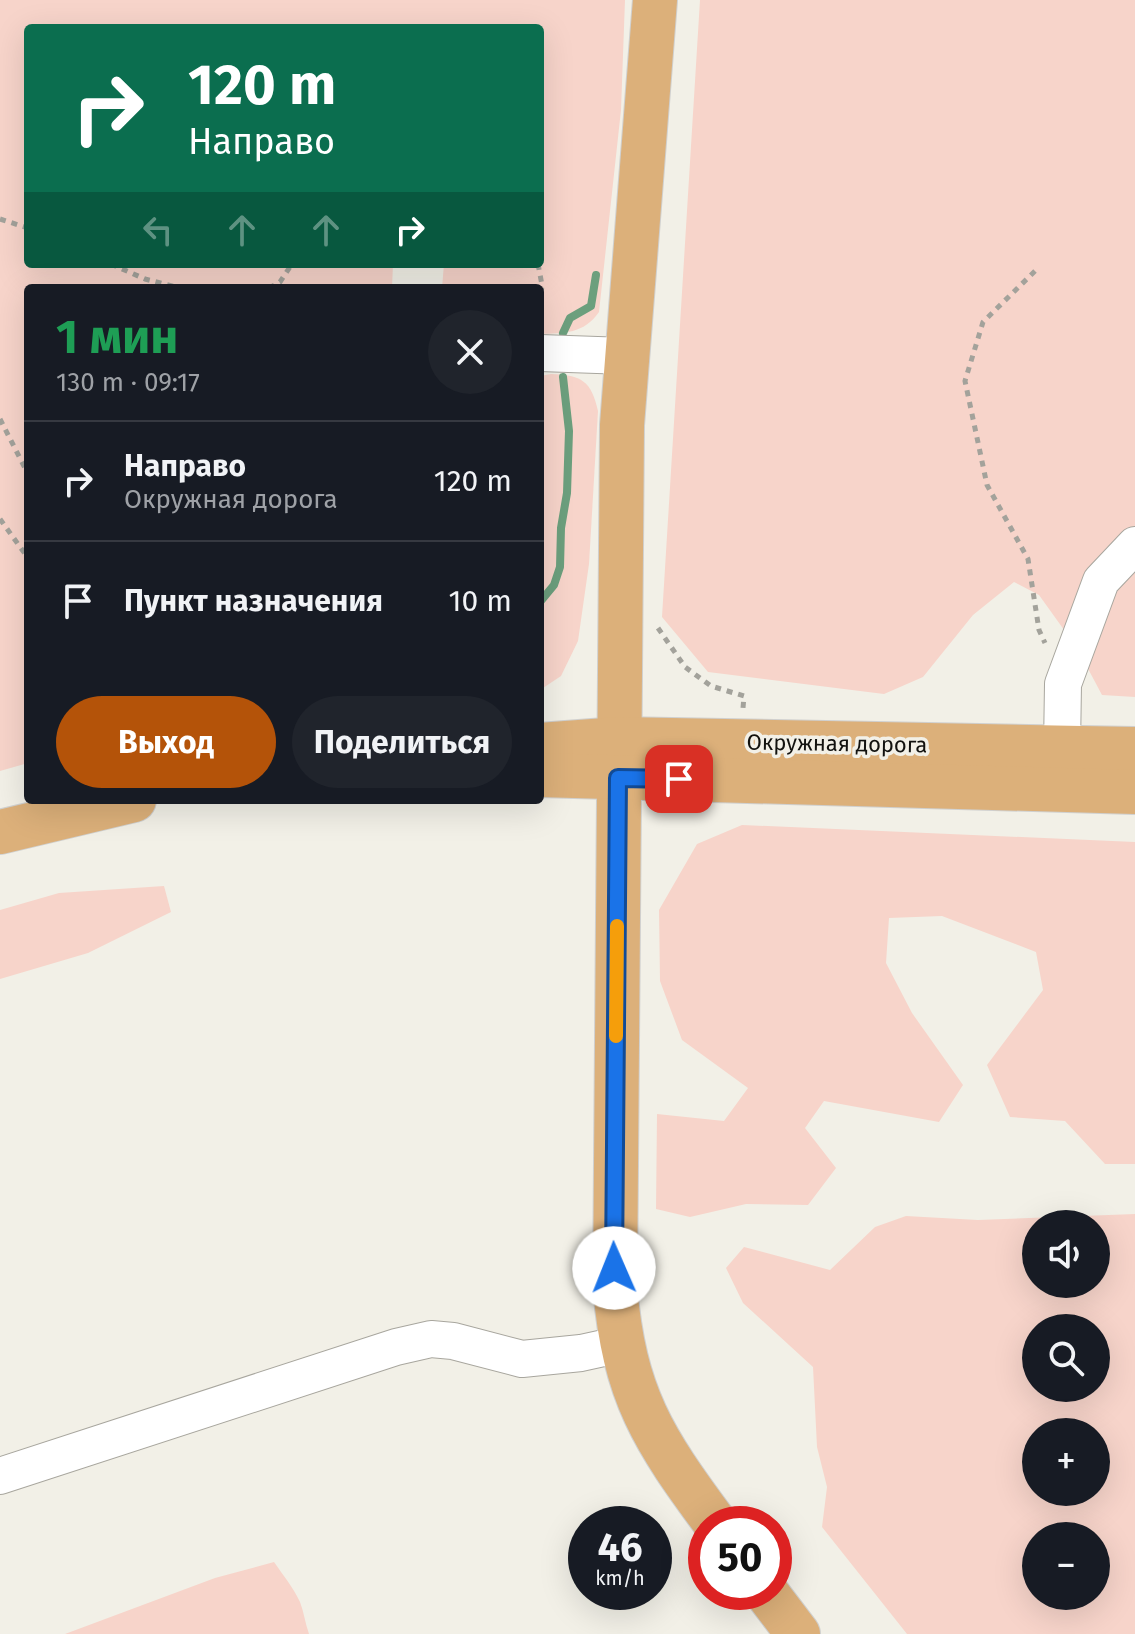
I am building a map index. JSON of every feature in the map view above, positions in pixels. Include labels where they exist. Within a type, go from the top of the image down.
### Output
[{"type":"main road","points":[[655,0],[622,425],[614,1249],[616,1302],[628,1372],[649,1426],[703,1506]]},
{"type":"main road","name":"Окружная дорога","points":[[544,774],[618,758],[741,741],[1135,749]]},
{"type":"main road","name":"Окружная дорога","points":[[544,746],[618,758],[1135,792]]},
{"type":"main road","points":[[0,832],[117,804]]},
{"type":"main road","points":[[780,1610],[798,1634]]},
{"type":"street","points":[[544,353],[626,356]]},
{"type":"street","points":[[1062,747],[1063,684],[1101,581],[1135,545]]},
{"type":"street","points":[[0,1476],[396,1347],[431,1339],[453,1341],[522,1359],[581,1353],[622,1344]]},
{"type":"path","points":[[0,219],[24,227]]},
{"type":"path","points":[[120,268],[164,284]]},
{"type":"path","points":[[276,284],[289,268]]},
{"type":"path","points":[[1035,271],[983,322],[965,381],[987,485],[1028,559],[1039,630],[1063,684]]},
{"type":"path","points":[[0,419],[24,466]]},
{"type":"path","points":[[0,519],[24,552]]},
{"type":"path","points":[[656,624],[659,633],[685,667],[711,686],[744,696],[741,741]]},
{"type":"shaded area","points":[[0,0],[625,0],[621,110],[599,312],[587,325],[549,334],[544,334],[544,284],[442,284],[444,268],[544,268],[544,24],[24,24],[24,268],[393,268],[392,284],[24,284],[24,764],[0,771]]},
{"type":"shaded area","points":[[700,0],[1135,0],[1135,697],[1102,695],[1077,648],[1039,595],[1014,582],[973,615],[923,677],[884,694],[708,672],[662,617]]},
{"type":"shaded area","points":[[544,375],[578,378],[588,386],[598,411],[589,564],[578,641],[561,676],[544,687]]},
{"type":"shaded area","points":[[742,825],[1135,842],[1135,1164],[1105,1164],[1065,1121],[1010,1117],[987,1065],[1043,990],[1036,952],[942,916],[889,918],[886,963],[912,1013],[963,1085],[939,1122],[824,1101],[805,1128],[836,1168],[808,1205],[746,1204],[690,1217],[656,1209],[657,1114],[724,1121],[748,1088],[682,1040],[660,981],[659,910],[697,844]]},
{"type":"shaded area","points":[[164,886],[171,912],[88,953],[0,979],[0,910],[59,893]]},
{"type":"shaded area","points":[[1135,1214],[1135,1634],[907,1634],[822,1527],[827,1487],[817,1447],[813,1367],[743,1303],[726,1268],[744,1247],[830,1270],[875,1227],[906,1216],[978,1220],[1022,1218],[1022,1298],[1110,1298],[1110,1215]]},
{"type":"shaded area","points":[[274,1562],[300,1602],[309,1634],[65,1634],[215,1578]]},
{"type":"waterway","points":[[563,333],[570,318],[591,306],[596,275]]},
{"type":"waterway","points":[[544,597],[554,585],[560,567],[561,528],[567,493],[569,431],[563,377]]},
{"type":"slow traffic","points":[[616,1036],[617,926]]},
{"type":"route","points":[[614,1268],[618,778],[679,779]]}]
